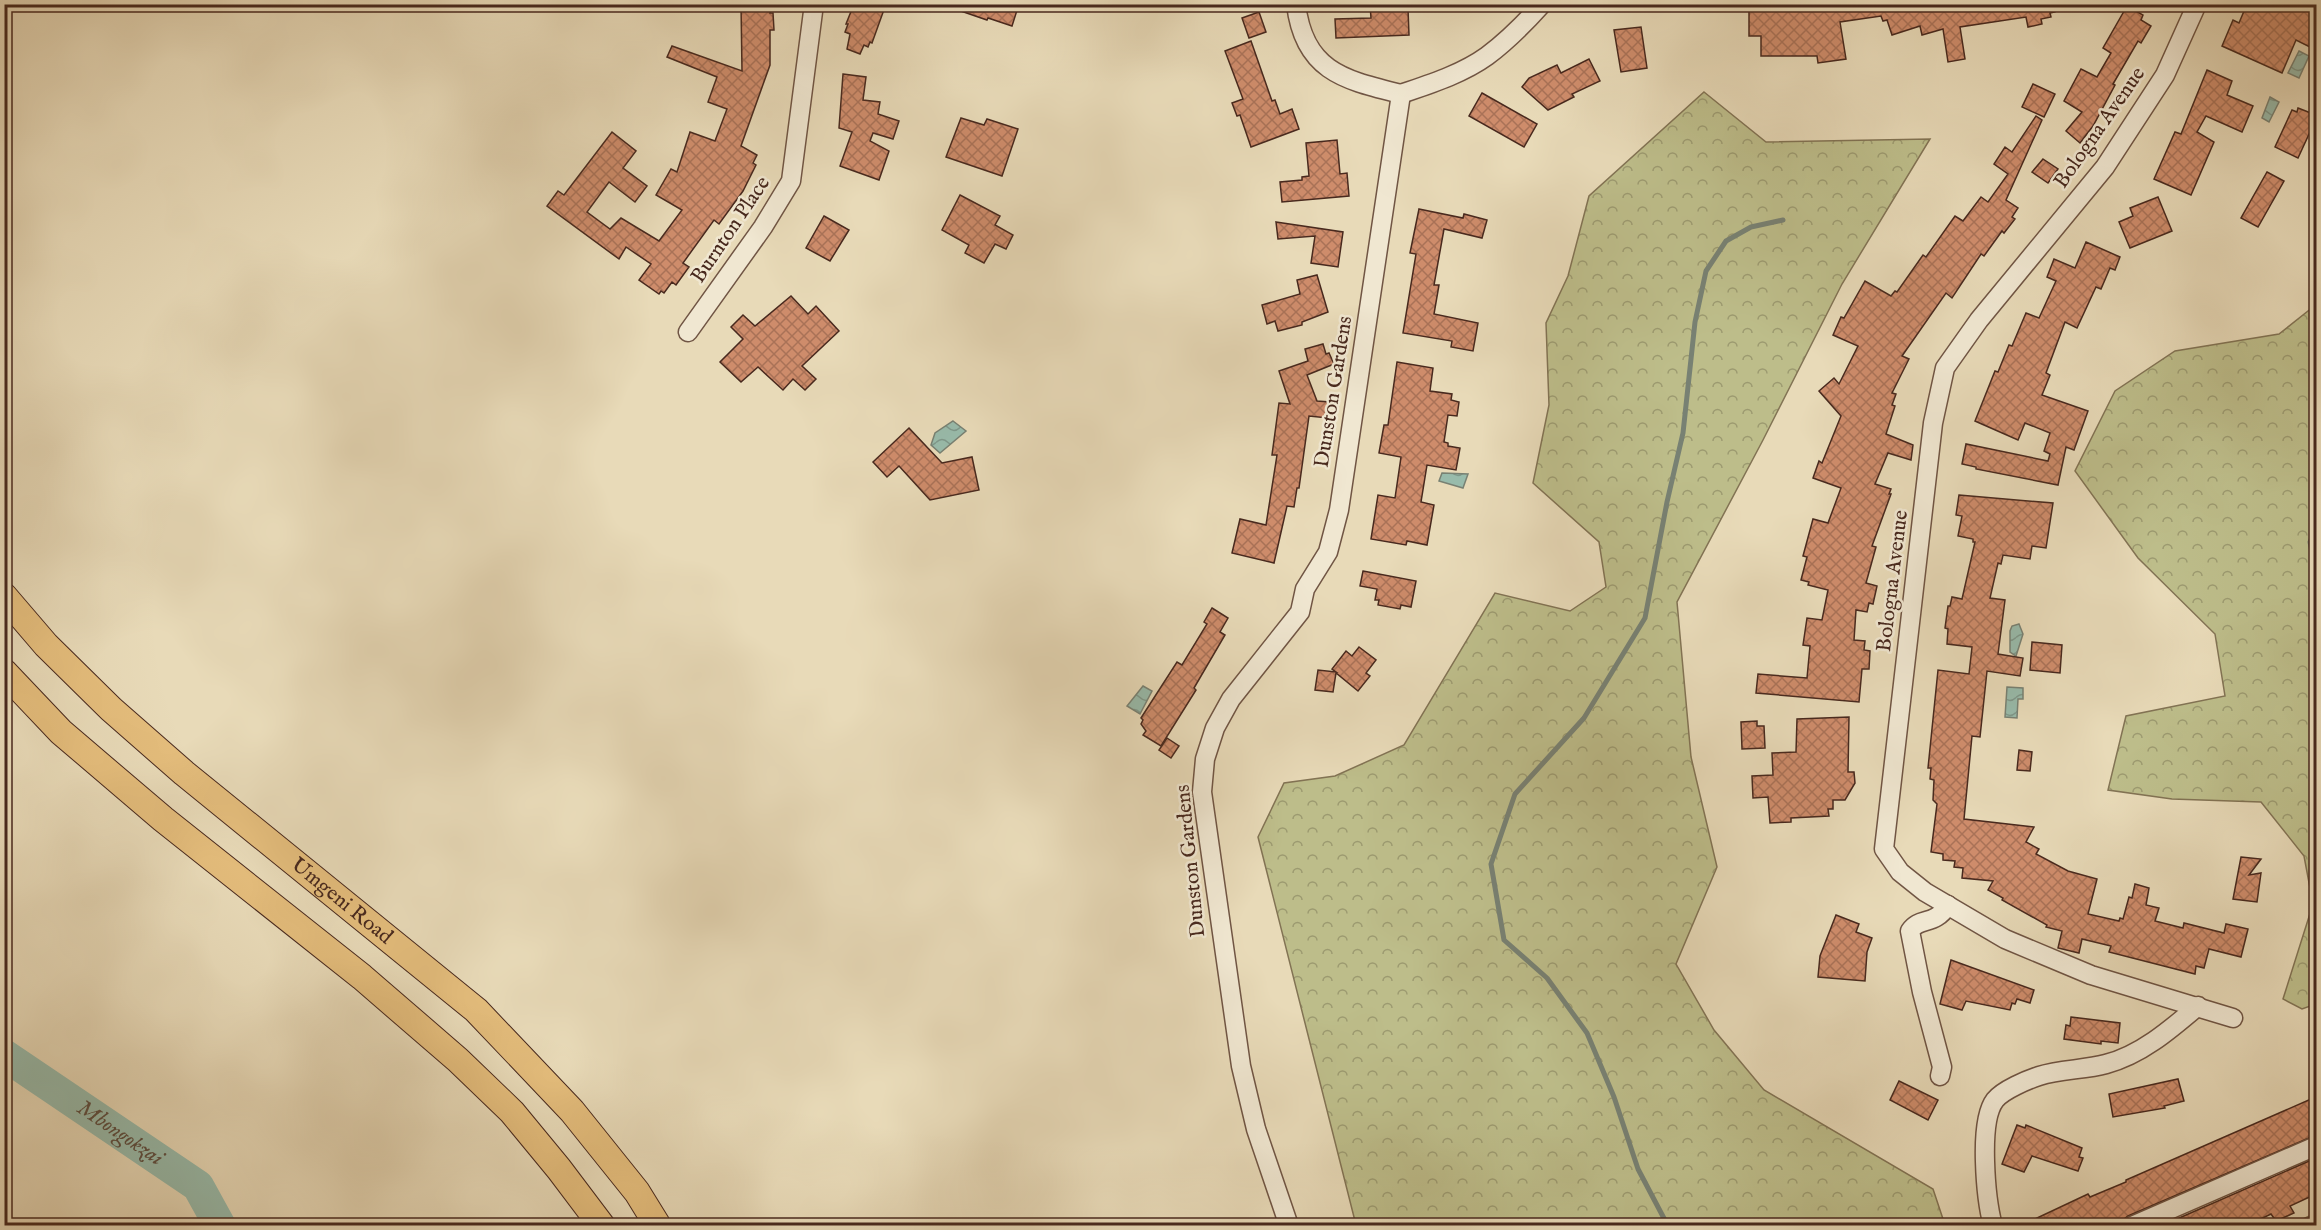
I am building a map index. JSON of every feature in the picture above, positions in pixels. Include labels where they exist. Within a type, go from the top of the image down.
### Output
[{"type":"highway","name":"Umgeni Road","points":[[4,597],[46,645],[183,773],[476,1010],[572,1110],[637,1192],[658,1226]]},
{"type":"highway","points":[[4,672],[61,732],[163,819],[362,977],[458,1060],[512,1112],[602,1226]]},
{"type":"street","name":"Burnton Place","points":[[688,332],[763,227],[791,181],[814,4]]},
{"type":"street","points":[[1296,4],[1307,45],[1328,70],[1350,81],[1401,94],[1439,80],[1486,57],[1515,33],[1542,4]]},
{"type":"street","name":"Bologna Avenue","points":[[2197,4],[2165,75],[2105,167],[1979,320],[1945,368],[1933,423],[1884,849],[1900,872],[1925,892],[2005,939],[2091,975],[2233,1018]]},
{"type":"street","name":"Dunston Gardens","points":[[1289,1226],[1256,1129],[1241,1066],[1202,792],[1205,759],[1215,728],[1232,699],[1300,612],[1305,589],[1328,552],[1338,510],[1401,94]]},
{"type":"street","points":[[1940,1076],[1942,1067],[1922,992],[1910,931],[1914,926],[1934,920],[1948,905]]},
{"type":"street","points":[[1993,1226],[1985,1146],[1987,1119],[1995,1099],[2017,1085],[2041,1075],[2108,1064],[2145,1047],[2198,1006]]},
{"type":"street","points":[[2132,1226],[2316,1146]]},
{"type":"green space","points":[[1704,92],[1766,142],[1930,139],[1842,284],[1677,602],[1691,757],[1717,867],[1676,964],[1714,1030],[1764,1090],[1933,1189],[1945,1225],[1356,1225],[1258,837],[1284,783],[1335,776],[1404,745],[1495,593],[1570,611],[1606,587],[1599,542],[1533,483],[1549,405],[1546,323],[1568,276],[1589,196]]},
{"type":"green space","points":[[2316,194],[2316,1004],[2302,1009],[2283,999],[2313,904],[2304,856],[2261,802],[2172,799],[2108,790],[2126,716],[2225,696],[2215,634],[2138,558],[2075,471],[2115,391],[2175,351],[2279,334],[2313,307]]},
{"type":"green space","points":[[2316,1213],[2316,1225],[2290,1225]]},
{"type":"water","points":[[2299,51],[2309,56],[2299,78],[2288,73]]},
{"type":"water","points":[[2270,97],[2279,102],[2269,122],[2262,118]]},
{"type":"water","points":[[953,421],[966,431],[940,453],[931,445],[935,433]]},
{"type":"water","points":[[1442,473],[1468,474],[1463,488],[1439,481]]},
{"type":"water","points":[[2019,624],[2023,634],[2016,656],[2010,652],[2010,631],[2012,626]]},
{"type":"water","points":[[1143,686],[1152,691],[1140,714],[1127,706]]},
{"type":"water","points":[[2007,687],[2023,688],[2023,699],[2018,699],[2017,718],[2005,717]]},
{"type":"building","points":[[741,4],[770,4],[770,13],[773,13],[774,30],[770,30],[770,65],[741,146],[757,155],[753,163],[756,165],[743,191],[719,224],[714,220],[683,263],[689,267],[676,285],[672,282],[664,293],[661,291],[659,294],[639,280],[651,264],[626,247],[619,259],[547,206],[558,191],[564,195],[612,132],[636,151],[623,168],[647,186],[635,202],[609,182],[587,212],[610,229],[621,218],[659,241],[682,210],[656,195],[671,169],[677,172],[690,132],[715,141],[727,109],[708,102],[717,77],[667,57],[672,46],[742,71]]},
{"type":"building","points":[[854,4],[865,9],[867,4],[886,4],[872,43],[870,42],[868,47],[864,45],[860,54],[847,49],[850,34],[845,32],[848,24],[846,24]]},
{"type":"building","points":[[949,4],[1019,4],[1012,26],[949,7]]},
{"type":"building","points":[[1403,4],[1403,10],[1408,9],[1409,35],[1336,38],[1335,19],[1371,18],[1370,5]]},
{"type":"building","points":[[1774,4],[2055,4],[2055,12],[2050,13],[2051,17],[2041,19],[2042,24],[2028,27],[2026,17],[1960,27],[1965,59],[1948,62],[1943,29],[1922,35],[1920,26],[1892,35],[1887,20],[1883,21],[1881,16],[1840,22],[1846,59],[1818,63],[1817,56],[1761,56],[1761,36],[1749,36],[1749,8],[1774,7]]},
{"type":"building","points":[[2247,4],[2292,4],[2316,15],[2316,50],[2296,40],[2282,73],[2222,46],[2233,20],[2239,23]]},
{"type":"building","points":[[2127,6],[2143,15],[2141,20],[2151,26],[2141,43],[2138,41],[2113,84],[2115,85],[2093,126],[2080,143],[2066,131],[2082,112],[2064,101],[2081,69],[2097,77],[2111,53],[2103,48]]},
{"type":"building","points":[[1259,12],[1266,32],[1249,38],[1242,18]]},
{"type":"building","points":[[1641,27],[1647,68],[1621,72],[1614,30]]},
{"type":"building","points":[[1251,41],[1272,101],[1275,100],[1280,114],[1292,109],[1299,129],[1251,147],[1240,115],[1237,116],[1232,103],[1243,99],[1225,51]]},
{"type":"building","points":[[1589,59],[1600,81],[1572,94],[1574,97],[1548,110],[1522,87],[1529,78],[1557,65],[1561,73]]},
{"type":"building","points":[[2207,70],[2232,81],[2227,95],[2253,106],[2242,132],[2206,116],[2197,132],[2214,142],[2191,195],[2154,179],[2175,132],[2181,134]]},
{"type":"building","points":[[843,74],[866,77],[863,100],[880,102],[878,114],[899,121],[893,139],[873,133],[870,141],[889,151],[879,180],[840,166],[852,132],[839,128]]},
{"type":"building","points":[[2033,84],[2055,94],[2044,117],[2022,107]]},
{"type":"building","points":[[1482,93],[1537,124],[1524,147],[1469,116]]},
{"type":"building","points":[[2298,108],[2316,115],[2316,125],[2312,134],[2310,132],[2298,158],[2275,147],[2292,110],[2297,112]]},
{"type":"building","points":[[2036,116],[2042,120],[2006,200],[2018,208],[2012,217],[2015,219],[2004,233],[2002,231],[1984,256],[1981,254],[1952,298],[1946,293],[1902,356],[1909,359],[1892,393],[1896,394],[1892,405],[1895,406],[1886,434],[1913,445],[1911,460],[1888,453],[1875,484],[1891,489],[1889,494],[1891,494],[1872,546],[1876,547],[1866,583],[1877,586],[1873,604],[1869,603],[1867,612],[1856,610],[1854,640],[1865,641],[1864,650],[1870,651],[1869,669],[1862,669],[1859,702],[1756,693],[1758,674],[1807,678],[1810,646],[1803,645],[1807,618],[1822,620],[1828,590],[1808,585],[1809,582],[1801,580],[1807,557],[1803,556],[1813,519],[1828,523],[1841,488],[1813,478],[1819,461],[1822,463],[1841,416],[1819,391],[1834,378],[1839,384],[1858,346],[1833,335],[1841,317],[1844,318],[1865,281],[1891,296],[1895,291],[1897,292],[1923,255],[1926,257],[1955,216],[1963,221],[1981,197],[1988,202],[2008,174],[1994,164],[2005,147],[2012,152]]},
{"type":"building","points":[[961,118],[984,125],[987,119],[1018,129],[1002,176],[946,157]]},
{"type":"building","points":[[1337,140],[1340,174],[1347,173],[1349,196],[1282,202],[1280,182],[1302,180],[1302,177],[1309,176],[1306,143]]},
{"type":"building","points":[[2043,159],[2058,169],[2048,183],[2032,172]]},
{"type":"building","points":[[2267,172],[2284,181],[2258,227],[2241,218]]},
{"type":"building","points":[[960,195],[1000,216],[995,225],[1013,235],[1006,249],[995,244],[984,263],[965,253],[969,245],[942,230]]},
{"type":"building","points":[[2158,197],[2172,231],[2130,248],[2119,222],[2133,216],[2130,208]]},
{"type":"building","points":[[1419,209],[1463,218],[1464,214],[1487,220],[1482,238],[1444,229],[1434,285],[1439,285],[1434,314],[1478,323],[1473,351],[1451,347],[1452,341],[1403,333],[1416,254],[1410,253]]},
{"type":"building","points":[[824,216],[849,230],[830,261],[806,248]]},
{"type":"building","points":[[1276,222],[1343,232],[1338,267],[1311,263],[1315,236],[1278,239]]},
{"type":"building","points":[[2086,242],[2120,257],[2115,270],[2110,268],[2101,289],[2096,287],[2077,328],[2065,322],[2046,373],[2050,375],[2042,395],[2088,411],[2074,450],[2066,447],[2058,485],[1976,469],[1976,467],[1962,464],[1966,444],[2048,461],[2050,454],[2044,451],[2050,433],[2025,423],[2018,440],[1975,421],[1995,371],[1998,372],[2009,345],[2012,346],[2026,313],[2039,318],[2056,281],[2047,277],[2054,259],[2075,268]]},
{"type":"building","points":[[1317,275],[1328,312],[1302,322],[1302,325],[1278,331],[1275,321],[1267,324],[1262,305],[1300,294],[1297,280]]},
{"type":"building","points":[[791,296],[808,314],[816,306],[839,331],[802,366],[816,379],[805,390],[793,379],[783,390],[758,367],[741,382],[720,362],[743,339],[731,327],[743,315],[755,326]]},
{"type":"building","points":[[1323,344],[1326,354],[1329,353],[1334,364],[1307,375],[1317,401],[1330,402],[1328,418],[1309,416],[1299,488],[1297,488],[1294,507],[1287,506],[1274,563],[1232,553],[1240,519],[1266,525],[1277,455],[1272,455],[1279,403],[1290,404],[1279,371],[1308,361],[1305,349]]},
{"type":"building","points":[[1397,362],[1433,368],[1430,391],[1452,394],[1451,400],[1459,402],[1457,416],[1448,415],[1444,442],[1448,443],[1448,446],[1460,448],[1456,470],[1427,465],[1421,502],[1434,505],[1427,545],[1407,541],[1406,545],[1371,539],[1378,495],[1395,498],[1401,457],[1379,453],[1384,425],[1388,425]]},
{"type":"building","points":[[909,428],[942,463],[972,457],[979,490],[930,500],[899,466],[887,477],[873,462]]},
{"type":"building","points":[[1959,495],[2053,503],[2046,548],[2032,546],[2030,559],[2003,555],[2001,564],[1998,563],[1990,598],[2005,600],[1998,654],[2023,658],[2020,676],[1987,671],[1980,737],[1972,736],[1964,819],[2034,827],[2026,842],[2039,849],[2036,854],[2068,871],[2097,879],[2088,914],[2119,921],[2120,918],[2123,919],[2135,884],[2149,888],[2146,905],[2159,908],[2155,921],[2183,928],[2184,923],[2224,933],[2226,924],[2248,929],[2241,957],[2209,949],[2204,968],[2196,966],[2195,974],[2109,952],[2111,946],[2082,939],[2079,953],[2058,948],[2062,931],[2046,927],[2047,925],[1988,890],[1993,881],[1962,878],[1963,868],[1954,867],[1955,861],[1943,860],[1943,854],[1931,852],[1937,804],[1933,800],[1934,780],[1930,779],[1931,768],[1928,768],[1938,670],[1969,674],[1972,647],[1947,644],[1948,629],[1945,628],[1948,606],[1950,606],[1952,597],[1962,599],[1975,542],[1973,539],[1958,536],[1962,516],[1956,515]]},
{"type":"building","points":[[1363,571],[1416,581],[1411,607],[1401,605],[1400,609],[1378,605],[1379,600],[1375,600],[1377,589],[1360,586]]},
{"type":"building","points":[[1212,608],[1228,618],[1220,632],[1225,635],[1194,688],[1196,690],[1161,746],[1143,735],[1146,731],[1141,724],[1143,720],[1141,718],[1177,662],[1182,665],[1207,624],[1204,622]]},
{"type":"building","points":[[2032,642],[2062,645],[2060,673],[2030,670]]},
{"type":"building","points":[[1359,647],[1376,660],[1366,673],[1370,676],[1358,691],[1336,673],[1333,692],[1315,690],[1318,670],[1336,672],[1332,669],[1346,651],[1352,656]]},
{"type":"building","points":[[1849,717],[1848,772],[1854,772],[1855,783],[1845,800],[1833,800],[1833,809],[1828,809],[1829,816],[1791,818],[1791,822],[1770,823],[1768,797],[1753,798],[1752,776],[1773,775],[1772,753],[1796,752],[1797,719]]},
{"type":"building","points":[[1757,721],[1757,726],[1764,726],[1765,748],[1742,749],[1741,722]]},
{"type":"building","points":[[1167,738],[1179,746],[1171,758],[1159,750]]},
{"type":"building","points":[[2019,750],[2032,752],[2030,771],[2017,770]]},
{"type":"building","points":[[2241,857],[2261,859],[2249,875],[2261,873],[2257,902],[2233,899]]},
{"type":"building","points":[[1836,915],[1859,924],[1856,932],[1872,938],[1867,952],[1865,981],[1818,977],[1820,956]]},
{"type":"building","points":[[1951,960],[2034,990],[2030,1003],[2017,999],[2015,1004],[2012,1003],[2010,1010],[1966,1001],[1962,1010],[1940,1004]]},
{"type":"building","points":[[2071,1017],[2120,1023],[2118,1043],[2101,1041],[2101,1044],[2064,1039],[2066,1025],[2070,1026]]},
{"type":"building","points":[[2178,1079],[2184,1101],[2164,1106],[2165,1108],[2113,1117],[2109,1094]]},
{"type":"building","points":[[1899,1081],[1938,1100],[1928,1120],[1890,1100]]},
{"type":"building","points":[[2311,1099],[2312,1102],[2316,1100],[2316,1135],[2128,1216],[2123,1220],[2121,1226],[2020,1226],[2088,1194],[2090,1197],[2126,1182],[2126,1180]]},
{"type":"building","points":[[2017,1125],[2025,1128],[2026,1125],[2082,1148],[2079,1157],[2083,1158],[2078,1171],[2032,1156],[2024,1172],[2002,1164]]},
{"type":"building","points":[[2316,1158],[2316,1194],[2290,1206],[2294,1213],[2276,1221],[2271,1214],[2246,1226],[2161,1226]]},
{"type":"waterway","points":[[1668,1226],[1638,1169],[1614,1097],[1587,1033],[1547,978],[1504,940],[1491,864],[1515,794],[1584,718],[1645,618],[1683,433],[1695,322],[1706,271],[1726,241],[1751,227],[1783,220]]},
{"type":"waterway","points":[[2316,528],[2310,542],[2316,571]]},
{"type":"waterway","name":"Mbongokzai","points":[[4,1055],[198,1186],[220,1226]]}]
